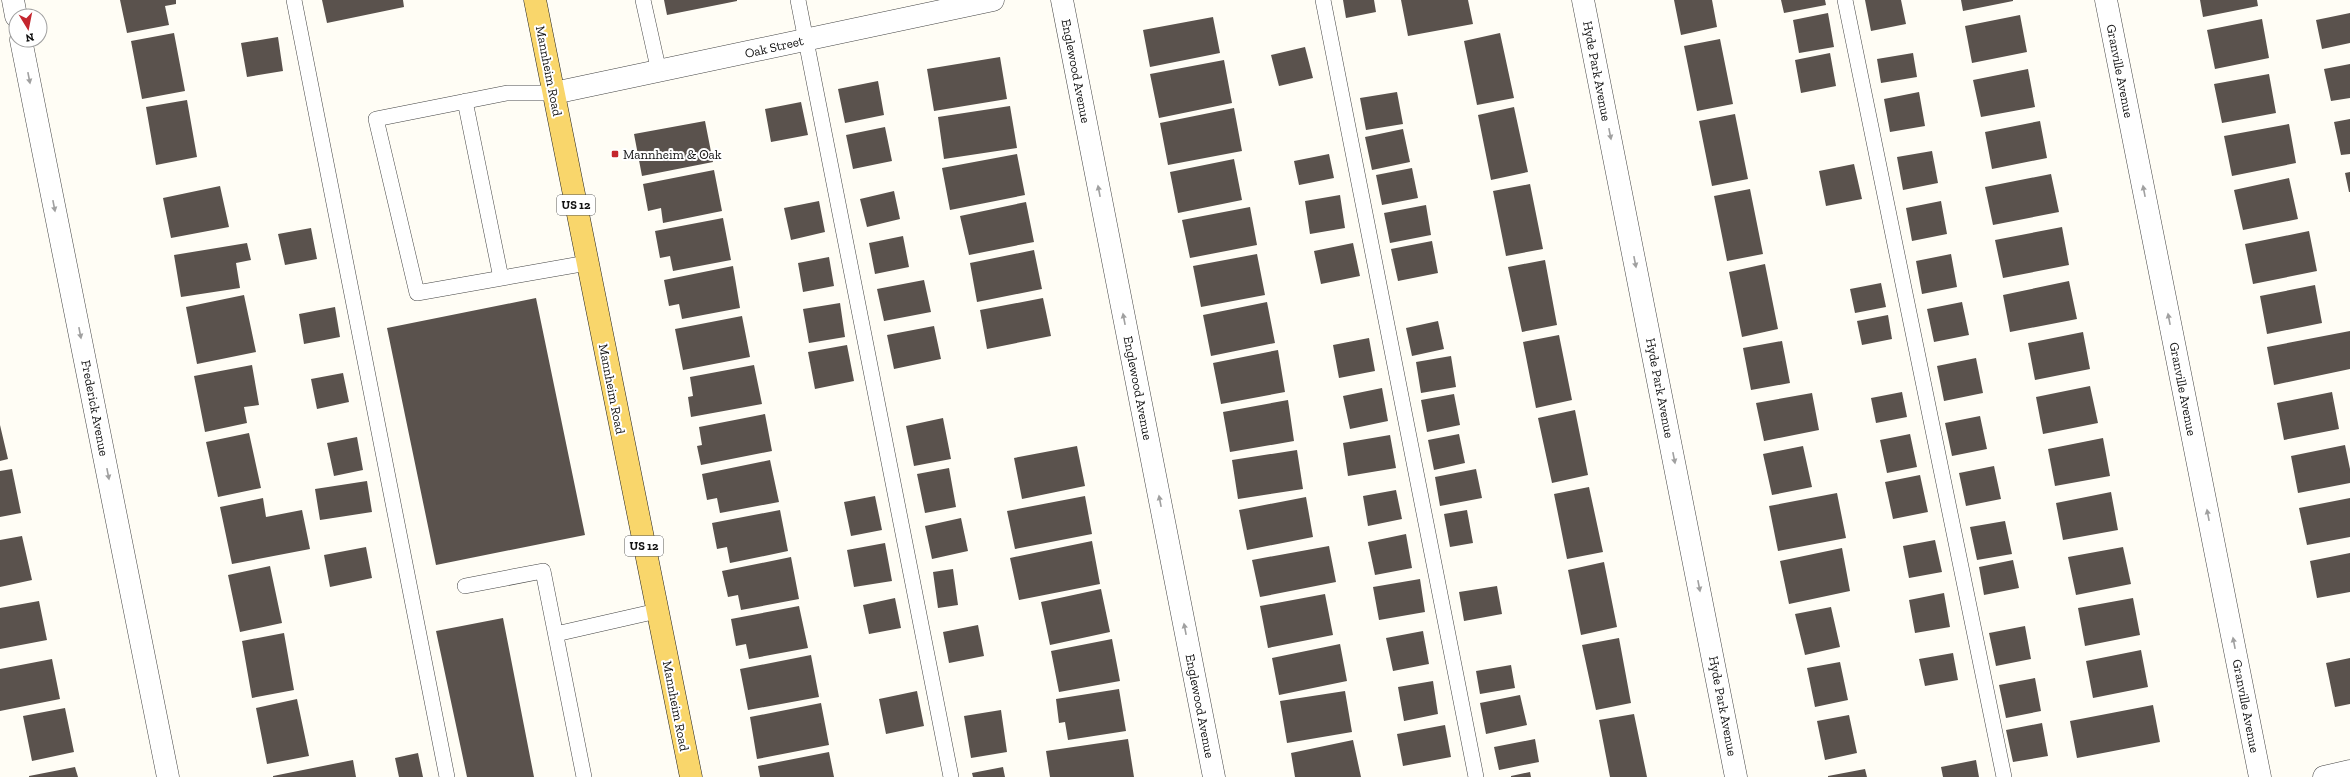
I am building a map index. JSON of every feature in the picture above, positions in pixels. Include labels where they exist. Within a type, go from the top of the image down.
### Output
[{"type":"main road","name":"Mannheim Road","points":[[535,0],[691,777]]},
{"type":"street","name":"Oak Street","points":[[554,93],[659,72],[993,0]]},
{"type":"street","name":"Englewood Avenue","points":[[1062,0],[1214,777]]},
{"type":"street","name":"Hyde Park Avenue","points":[[1584,0],[1736,777]]},
{"type":"street","name":"Granville Avenue","points":[[2106,0],[2260,777]]},
{"type":"street","name":"Frederick Avenue","points":[[23,48],[168,777]]},
{"type":"street","points":[[2324,777],[2350,771]]},
{"type":"lane","points":[[294,0],[447,777]]},
{"type":"lane","points":[[643,0],[659,72]]},
{"type":"lane","points":[[798,0],[951,777]]},
{"type":"lane","points":[[1323,0],[1476,777]]},
{"type":"lane","points":[[1845,0],[2004,777]]},
{"type":"lane","points":[[554,93],[507,93],[376,119],[376,121],[417,293],[587,263]]},
{"type":"lane","points":[[465,101],[502,278]]},
{"type":"lane","points":[[466,586],[543,571],[584,777]]},
{"type":"lane","points":[[556,634],[657,611]]},
{"type":"building","points":[[120,0],[176,0],[176,4],[165,6],[169,25],[127,33]]},
{"type":"building","points":[[322,0],[403,0],[404,7],[327,23]]},
{"type":"building","points":[[664,0],[737,0],[737,1],[667,15]]},
{"type":"building","points":[[1343,0],[1374,0],[1376,12],[1346,18]]},
{"type":"building","points":[[1401,0],[1468,0],[1473,24],[1408,36]]},
{"type":"building","points":[[1674,0],[1712,0],[1717,27],[1681,35]]},
{"type":"building","points":[[1781,0],[1825,0],[1826,5],[1784,13]]},
{"type":"building","points":[[1865,0],[1901,0],[1906,24],[1871,31]]},
{"type":"building","points":[[1961,0],[2013,0],[2013,1],[1963,11]]},
{"type":"building","points":[[2200,0],[2257,0],[2258,6],[2203,17]]},
{"type":"building","points":[[1828,13],[1834,47],[1799,53],[1793,20]]},
{"type":"building","points":[[2350,13],[2350,43],[2322,49],[2316,20]]},
{"type":"building","points":[[2020,15],[2027,52],[1972,63],[1965,26]]},
{"type":"building","points":[[1213,17],[1220,53],[1150,67],[1143,30]]},
{"type":"building","points":[[2262,19],[2269,58],[2215,69],[2207,30]]},
{"type":"building","points":[[174,33],[185,91],[142,99],[131,41]]},
{"type":"building","points":[[1500,33],[1514,98],[1477,105],[1464,41]]},
{"type":"building","points":[[278,37],[283,71],[247,77],[241,43]]},
{"type":"building","points":[[1720,39],[1733,104],[1697,111],[1684,46]]},
{"type":"building","points":[[1305,47],[1313,78],[1279,86],[1271,55]]},
{"type":"building","points":[[1830,53],[1836,86],[1801,93],[1795,60]]},
{"type":"building","points":[[1913,53],[1917,77],[1881,83],[1877,59]]},
{"type":"building","points":[[1000,57],[1007,99],[934,111],[927,69]]},
{"type":"building","points":[[1224,60],[1232,103],[1159,118],[1150,74]]},
{"type":"building","points":[[2350,64],[2350,98],[2331,101],[2324,69]]},
{"type":"building","points":[[2028,69],[2035,107],[1981,117],[1973,80]]},
{"type":"building","points":[[2269,74],[2276,113],[2222,123],[2214,84]]},
{"type":"building","points":[[878,81],[884,115],[845,123],[838,89]]},
{"type":"building","points":[[1397,92],[1403,124],[1366,130],[1360,98]]},
{"type":"building","points":[[1919,92],[1925,126],[1890,132],[1884,99]]},
{"type":"building","points":[[187,100],[197,157],[156,165],[146,107]]},
{"type":"building","points":[[801,102],[808,135],[771,142],[765,109]]},
{"type":"building","points":[[1010,106],[1017,148],[944,159],[938,117]]},
{"type":"building","points":[[1514,107],[1528,172],[1491,180],[1478,115]]},
{"type":"building","points":[[1234,108],[1242,151],[1168,165],[1160,123]]},
{"type":"building","points":[[1735,114],[1748,179],[1712,186],[1699,121]]},
{"type":"building","points":[[2350,119],[2350,154],[2341,155],[2334,122]]},
{"type":"building","points":[[705,121],[713,162],[642,176],[634,134]]},
{"type":"building","points":[[2040,121],[2047,158],[1992,169],[1985,132]]},
{"type":"building","points":[[2289,124],[2296,163],[2232,176],[2224,136]]},
{"type":"building","points":[[885,127],[892,161],[853,169],[846,135]]},
{"type":"building","points":[[1403,129],[1410,162],[1372,170],[1365,137]]},
{"type":"building","points":[[1932,151],[1938,183],[1903,190],[1897,157]]},
{"type":"building","points":[[1017,154],[1025,195],[950,210],[942,168]]},
{"type":"building","points":[[1329,154],[1334,178],[1299,185],[1294,161]]},
{"type":"building","points":[[1234,159],[1242,200],[1178,213],[1170,172]]},
{"type":"building","points":[[1854,164],[1862,199],[1826,206],[1819,171]]},
{"type":"building","points":[[1412,168],[1418,198],[1382,205],[1376,175]]},
{"type":"building","points":[[714,170],[722,211],[663,223],[661,208],[648,211],[643,184]]},
{"type":"building","points":[[2350,172],[2350,192],[2349,192],[2345,173]]},
{"type":"building","points":[[2051,174],[2059,212],[1993,225],[1985,187]]},
{"type":"building","points":[[2289,178],[2298,219],[2243,230],[2234,190]]},
{"type":"building","points":[[1530,184],[1543,249],[1506,256],[1493,191]]},
{"type":"building","points":[[220,186],[229,227],[171,238],[163,198]]},
{"type":"building","points":[[1750,189],[1763,254],[1727,261],[1714,196]]},
{"type":"building","points":[[894,191],[900,219],[867,227],[860,199]]},
{"type":"building","points":[[1340,195],[1345,228],[1310,234],[1305,201]]},
{"type":"building","points":[[819,201],[825,232],[791,240],[784,208]]},
{"type":"building","points":[[1941,201],[1947,234],[1912,241],[1906,208]]},
{"type":"building","points":[[1026,202],[1034,242],[969,255],[960,216]]},
{"type":"building","points":[[1426,205],[1431,235],[1390,243],[1384,213]]},
{"type":"building","points":[[1250,207],[1257,245],[1190,258],[1182,220]]},
{"type":"building","points":[[723,218],[731,260],[673,271],[670,256],[660,258],[655,231]]},
{"type":"building","points":[[2062,227],[2069,265],[2003,278],[1995,240]]},
{"type":"building","points":[[311,228],[317,259],[285,265],[278,234]]},
{"type":"building","points":[[2309,231],[2317,271],[2253,284],[2245,244]]},
{"type":"building","points":[[903,236],[909,267],[875,274],[869,243]]},
{"type":"building","points":[[1432,241],[1438,273],[1398,281],[1391,249]]},
{"type":"building","points":[[247,243],[251,260],[236,263],[240,288],[181,297],[174,255]]},
{"type":"building","points":[[1353,243],[1360,276],[1321,284],[1314,251]]},
{"type":"building","points":[[1034,250],[1042,289],[977,302],[970,263]]},
{"type":"building","points":[[1257,254],[1265,295],[1201,307],[1193,266]]},
{"type":"building","points":[[1951,254],[1957,287],[1922,294],[1916,261]]},
{"type":"building","points":[[829,257],[834,286],[803,292],[798,263]]},
{"type":"building","points":[[1545,260],[1557,325],[1522,332],[1508,267]]},
{"type":"building","points":[[1765,264],[1778,329],[1742,337],[1729,272]]},
{"type":"building","points":[[733,266],[740,308],[682,319],[679,304],[669,306],[664,280]]},
{"type":"building","points":[[924,280],[931,312],[884,321],[877,289]]},
{"type":"building","points":[[2069,281],[2077,319],[2010,332],[2003,295]]},
{"type":"building","points":[[1881,283],[1886,307],[1855,313],[1850,289]]},
{"type":"building","points":[[2315,285],[2322,323],[2267,334],[2260,296]]},
{"type":"building","points":[[244,295],[256,352],[197,364],[186,307]]},
{"type":"building","points":[[536,298],[585,535],[436,565],[387,328]]},
{"type":"building","points":[[1043,298],[1051,336],[987,349],[980,310]]},
{"type":"building","points":[[1267,302],[1275,343],[1211,356],[1203,315]]},
{"type":"building","points":[[1962,302],[1969,335],[1934,342],[1927,309]]},
{"type":"building","points":[[840,303],[845,337],[809,343],[803,309]]},
{"type":"building","points":[[335,307],[340,337],[304,344],[299,314]]},
{"type":"building","points":[[1888,315],[1892,339],[1862,345],[1857,321]]},
{"type":"building","points":[[742,316],[750,357],[683,370],[675,329]]},
{"type":"building","points":[[1438,321],[1444,349],[1412,356],[1406,328]]},
{"type":"building","points":[[934,326],[941,359],[894,369],[887,335]]},
{"type":"building","points":[[2350,331],[2350,369],[2274,385],[2267,347]]},
{"type":"building","points":[[2083,332],[2090,369],[2035,380],[2028,343]]},
{"type":"building","points":[[1559,335],[1572,400],[1536,408],[1523,342]]},
{"type":"building","points":[[1369,338],[1375,371],[1339,378],[1333,345]]},
{"type":"building","points":[[1782,341],[1790,383],[1751,390],[1743,348]]},
{"type":"building","points":[[847,345],[854,381],[815,389],[808,352]]},
{"type":"building","points":[[1278,350],[1285,392],[1221,404],[1213,363]]},
{"type":"building","points":[[1451,356],[1456,387],[1421,393],[1416,362]]},
{"type":"building","points":[[1976,358],[1983,393],[1944,401],[1937,366]]},
{"type":"building","points":[[252,365],[259,405],[244,407],[247,423],[205,432],[194,376]]},
{"type":"building","points":[[754,365],[762,404],[691,417],[688,397],[693,396],[690,377]]},
{"type":"building","points":[[343,373],[349,402],[317,409],[311,379]]},
{"type":"building","points":[[2090,386],[2098,423],[2043,434],[2036,397]]},
{"type":"building","points":[[1382,388],[1388,421],[1350,429],[1343,396]]},
{"type":"building","points":[[1902,392],[1907,417],[1876,423],[1871,398]]},
{"type":"building","points":[[2332,392],[2339,429],[2284,440],[2277,403]]},
{"type":"building","points":[[1812,393],[1819,430],[1764,441],[1756,403]]},
{"type":"building","points":[[1454,394],[1460,425],[1427,432],[1421,400]]},
{"type":"building","points":[[1288,400],[1294,441],[1230,452],[1223,412]]},
{"type":"building","points":[[1575,410],[1588,475],[1552,483],[1538,418]]},
{"type":"building","points":[[765,414],[772,451],[701,465],[697,446],[702,445],[699,427]]},
{"type":"building","points":[[1980,416],[1987,449],[1952,456],[1945,423]]},
{"type":"building","points":[[943,418],[951,459],[914,466],[906,426]]},
{"type":"building","points":[[0,425],[8,459],[0,461]]},
{"type":"building","points":[[249,433],[261,488],[218,497],[206,442]]},
{"type":"building","points":[[1459,434],[1465,463],[1434,470],[1428,440]]},
{"type":"building","points":[[1910,434],[1917,467],[1887,473],[1880,440]]},
{"type":"building","points":[[1390,435],[1396,468],[1348,476],[1343,443]]},
{"type":"building","points":[[357,437],[363,470],[334,476],[327,443]]},
{"type":"building","points":[[2103,438],[2110,476],[2055,486],[2048,449]]},
{"type":"building","points":[[2345,445],[2350,469],[2350,483],[2298,493],[2291,456]]},
{"type":"building","points":[[1077,446],[1085,486],[1022,499],[1014,458]]},
{"type":"building","points":[[1803,446],[1812,487],[1772,495],[1763,454]]},
{"type":"building","points":[[1297,450],[1303,489],[1238,499],[1232,460]]},
{"type":"building","points":[[770,460],[779,502],[720,513],[717,498],[707,500],[702,474]]},
{"type":"building","points":[[1994,466],[2001,499],[1966,506],[1959,473]]},
{"type":"building","points":[[949,468],[956,507],[925,513],[917,474]]},
{"type":"building","points":[[12,469],[21,513],[0,517],[0,471]]},
{"type":"building","points":[[1476,469],[1482,498],[1440,506],[1435,477]]},
{"type":"building","points":[[1920,475],[1928,512],[1893,519],[1885,482]]},
{"type":"building","points":[[367,481],[372,512],[320,520],[315,489]]},
{"type":"building","points":[[1589,487],[1603,552],[1567,559],[1554,494]]},
{"type":"building","points":[[1396,490],[1402,519],[1368,526],[1363,496]]},
{"type":"building","points":[[2111,492],[2118,530],[2063,540],[2056,503]]},
{"type":"building","points":[[1837,493],[1846,538],[1778,551],[1769,506]]},
{"type":"building","points":[[875,496],[882,530],[851,536],[844,502]]},
{"type":"building","points":[[1085,496],[1092,534],[1015,549],[1007,511]]},
{"type":"building","points":[[1306,497],[1313,537],[1247,550],[1239,510]]},
{"type":"building","points":[[263,498],[266,517],[302,510],[310,549],[232,564],[220,507]]},
{"type":"building","points":[[2350,498],[2350,537],[2307,545],[2299,508]]},
{"type":"building","points":[[780,510],[788,551],[730,563],[727,547],[717,549],[712,523]]},
{"type":"building","points":[[1467,510],[1473,543],[1450,547],[1444,514]]},
{"type":"building","points":[[961,518],[968,551],[932,559],[925,526]]},
{"type":"building","points":[[2005,521],[2012,554],[1977,560],[1970,527]]},
{"type":"building","points":[[1406,534],[1412,568],[1375,575],[1368,542]]},
{"type":"building","points":[[22,536],[32,580],[0,587],[0,540]]},
{"type":"building","points":[[1935,540],[1942,572],[1909,578],[1903,546]]},
{"type":"building","points":[[1092,541],[1100,584],[1019,600],[1010,558]]},
{"type":"building","points":[[885,543],[892,581],[854,587],[847,550]]},
{"type":"building","points":[[1329,546],[1336,582],[1260,597],[1252,560]]},
{"type":"building","points":[[366,547],[372,578],[330,587],[324,555]]},
{"type":"building","points":[[2123,547],[2131,584],[2076,595],[2068,557]]},
{"type":"building","points":[[1842,548],[1850,591],[1789,604],[1780,561]]},
{"type":"building","points":[[2350,553],[2350,592],[2317,598],[2310,561]]},
{"type":"building","points":[[791,557],[799,599],[741,610],[738,595],[728,597],[722,571]]},
{"type":"building","points":[[2013,560],[2019,588],[1984,595],[1979,567]]},
{"type":"building","points":[[1604,562],[1617,627],[1581,635],[1568,570]]},
{"type":"building","points":[[270,566],[282,623],[240,632],[228,575]]},
{"type":"building","points":[[953,569],[958,605],[938,608],[933,572]]},
{"type":"building","points":[[1420,579],[1425,612],[1379,620],[1373,587]]},
{"type":"building","points":[[1497,586],[1502,614],[1464,621],[1459,592]]},
{"type":"building","points":[[1101,589],[1110,632],[1050,645],[1041,602]]},
{"type":"building","points":[[1944,593],[1950,627],[1915,633],[1909,600]]},
{"type":"building","points":[[1325,594],[1333,635],[1268,648],[1260,606]]},
{"type":"building","points":[[895,598],[901,628],[869,634],[863,605]]},
{"type":"building","points":[[2133,598],[2140,635],[2085,646],[2078,608]]},
{"type":"building","points":[[39,601],[47,640],[0,649],[0,608]]},
{"type":"building","points":[[799,606],[808,648],[749,659],[746,644],[736,646],[731,619]]},
{"type":"building","points":[[1831,607],[1840,647],[1805,655],[1795,614]]},
{"type":"building","points":[[503,618],[534,777],[467,777],[436,631]]},
{"type":"building","points":[[978,625],[984,656],[949,663],[943,632]]},
{"type":"building","points":[[2025,626],[2031,659],[1996,666],[1989,633]]},
{"type":"building","points":[[1423,631],[1429,664],[1393,671],[1386,638]]},
{"type":"building","points":[[284,633],[294,690],[252,698],[242,641]]},
{"type":"building","points":[[1619,638],[1631,703],[1596,710],[1582,645]]},
{"type":"building","points":[[1112,639],[1120,681],[1059,692],[1051,651]]},
{"type":"building","points":[[1340,644],[1347,681],[1279,695],[1272,658]]},
{"type":"building","points":[[2141,650],[2148,687],[2093,698],[2086,661]]},
{"type":"building","points":[[1953,653],[1958,680],[1925,686],[1919,659]]},
{"type":"building","points":[[811,655],[819,697],[748,710],[740,669]]},
{"type":"building","points":[[2350,658],[2350,704],[2335,707],[2326,663]]},
{"type":"building","points":[[52,659],[60,699],[0,711],[0,669]]},
{"type":"building","points":[[1840,662],[1848,700],[1815,707],[1807,668]]},
{"type":"building","points":[[1511,665],[1515,688],[1480,694],[1476,671]]},
{"type":"building","points":[[2035,678],[2041,711],[2006,718],[1999,685]]},
{"type":"building","points":[[1433,681],[1438,714],[1404,721],[1398,687]]},
{"type":"building","points":[[1119,689],[1126,731],[1068,740],[1065,722],[1059,723],[1056,699]]},
{"type":"building","points":[[917,691],[924,726],[886,734],[879,699]]},
{"type":"building","points":[[1345,691],[1352,732],[1287,743],[1280,701]]},
{"type":"building","points":[[1520,695],[1527,725],[1486,734],[1480,703]]},
{"type":"building","points":[[297,699],[309,756],[267,764],[256,708]]},
{"type":"building","points":[[821,703],[829,745],[757,759],[750,717]]},
{"type":"building","points":[[2153,705],[2160,742],[2077,758],[2070,721]]},
{"type":"building","points":[[65,708],[74,752],[32,761],[23,716]]},
{"type":"building","points":[[1001,710],[1007,752],[971,758],[964,716]]},
{"type":"building","points":[[1634,714],[1647,777],[1610,777],[1599,720]]},
{"type":"building","points":[[1849,715],[1857,753],[1825,760],[1817,721]]},
{"type":"building","points":[[2042,723],[2048,756],[2013,762],[2006,730]]},
{"type":"building","points":[[1445,725],[1451,757],[1403,766],[1397,734]]},
{"type":"building","points":[[1128,739],[1134,777],[1050,777],[1046,751]]},
{"type":"building","points":[[1535,739],[1539,762],[1499,770],[1494,747]]},
{"type":"building","points":[[1353,740],[1361,777],[1295,777],[1291,753]]},
{"type":"building","points":[[829,752],[834,777],[760,777],[758,766]]},
{"type":"building","points":[[418,753],[423,777],[399,777],[395,758]]},
{"type":"building","points":[[353,760],[356,777],[273,777],[273,776]]},
{"type":"building","points":[[1976,760],[1979,777],[1943,777],[1941,767]]},
{"type":"building","points":[[75,767],[78,777],[29,777],[29,776]]},
{"type":"building","points":[[1003,767],[1005,777],[973,777],[972,773]]},
{"type":"building","points":[[1865,769],[1867,777],[1828,777],[1828,776]]},
{"type":"building","points":[[1530,772],[1531,777],[1511,777],[1511,776]]},
{"type":"place","name":"Mannheim & Oak","points":[[615,154]]}]
